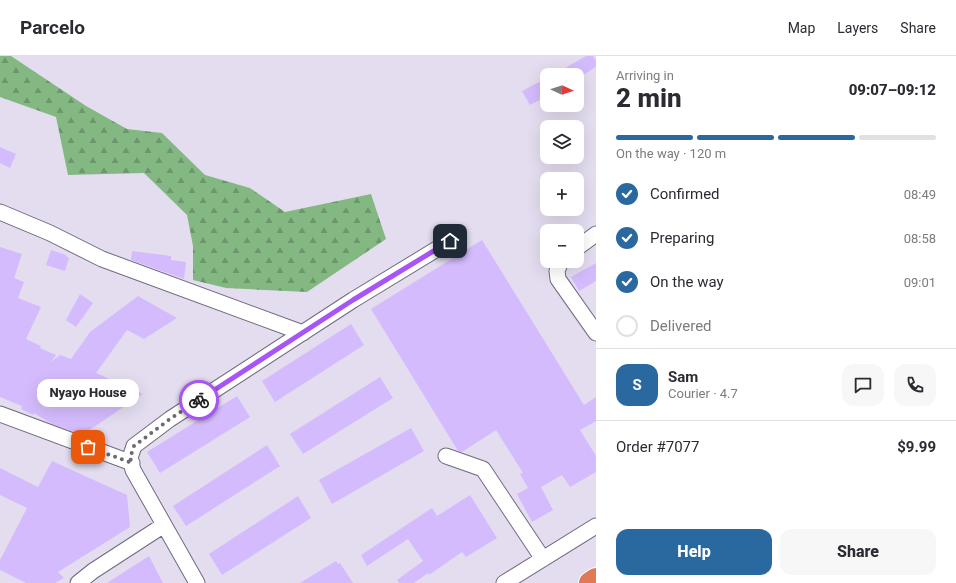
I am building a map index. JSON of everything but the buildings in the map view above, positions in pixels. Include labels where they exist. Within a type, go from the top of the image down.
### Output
[{"type":"highway","points":[[590,583],[596,580]]},
{"type":"street","points":[[0,212],[102,259],[303,333]]},
{"type":"street","points":[[584,243],[596,234]]},
{"type":"street","points":[[198,583],[133,470],[130,458],[134,446],[170,419],[353,300],[450,241]]},
{"type":"street","points":[[558,268],[558,279],[596,332]]},
{"type":"street","points":[[0,414],[132,463]]},
{"type":"street","points":[[446,456],[483,469],[543,559]]},
{"type":"street","points":[[78,583],[93,571],[164,525]]},
{"type":"street","points":[[504,583],[596,526]]},
{"type":"green space","points":[[0,56],[11,56],[86,106],[127,129],[162,133],[205,175],[250,188],[285,212],[371,194],[386,239],[307,292],[226,288],[193,280],[193,246],[187,215],[144,173],[68,175],[56,117],[0,97]]},
{"type":"way so far","points":[[88,447],[132,463],[130,458],[134,446],[170,419],[199,400]]},
{"type":"place","name":"Nyayo House","points":[[88,447]]},
{"type":"route","points":[[199,400],[353,300],[450,241]]}]
